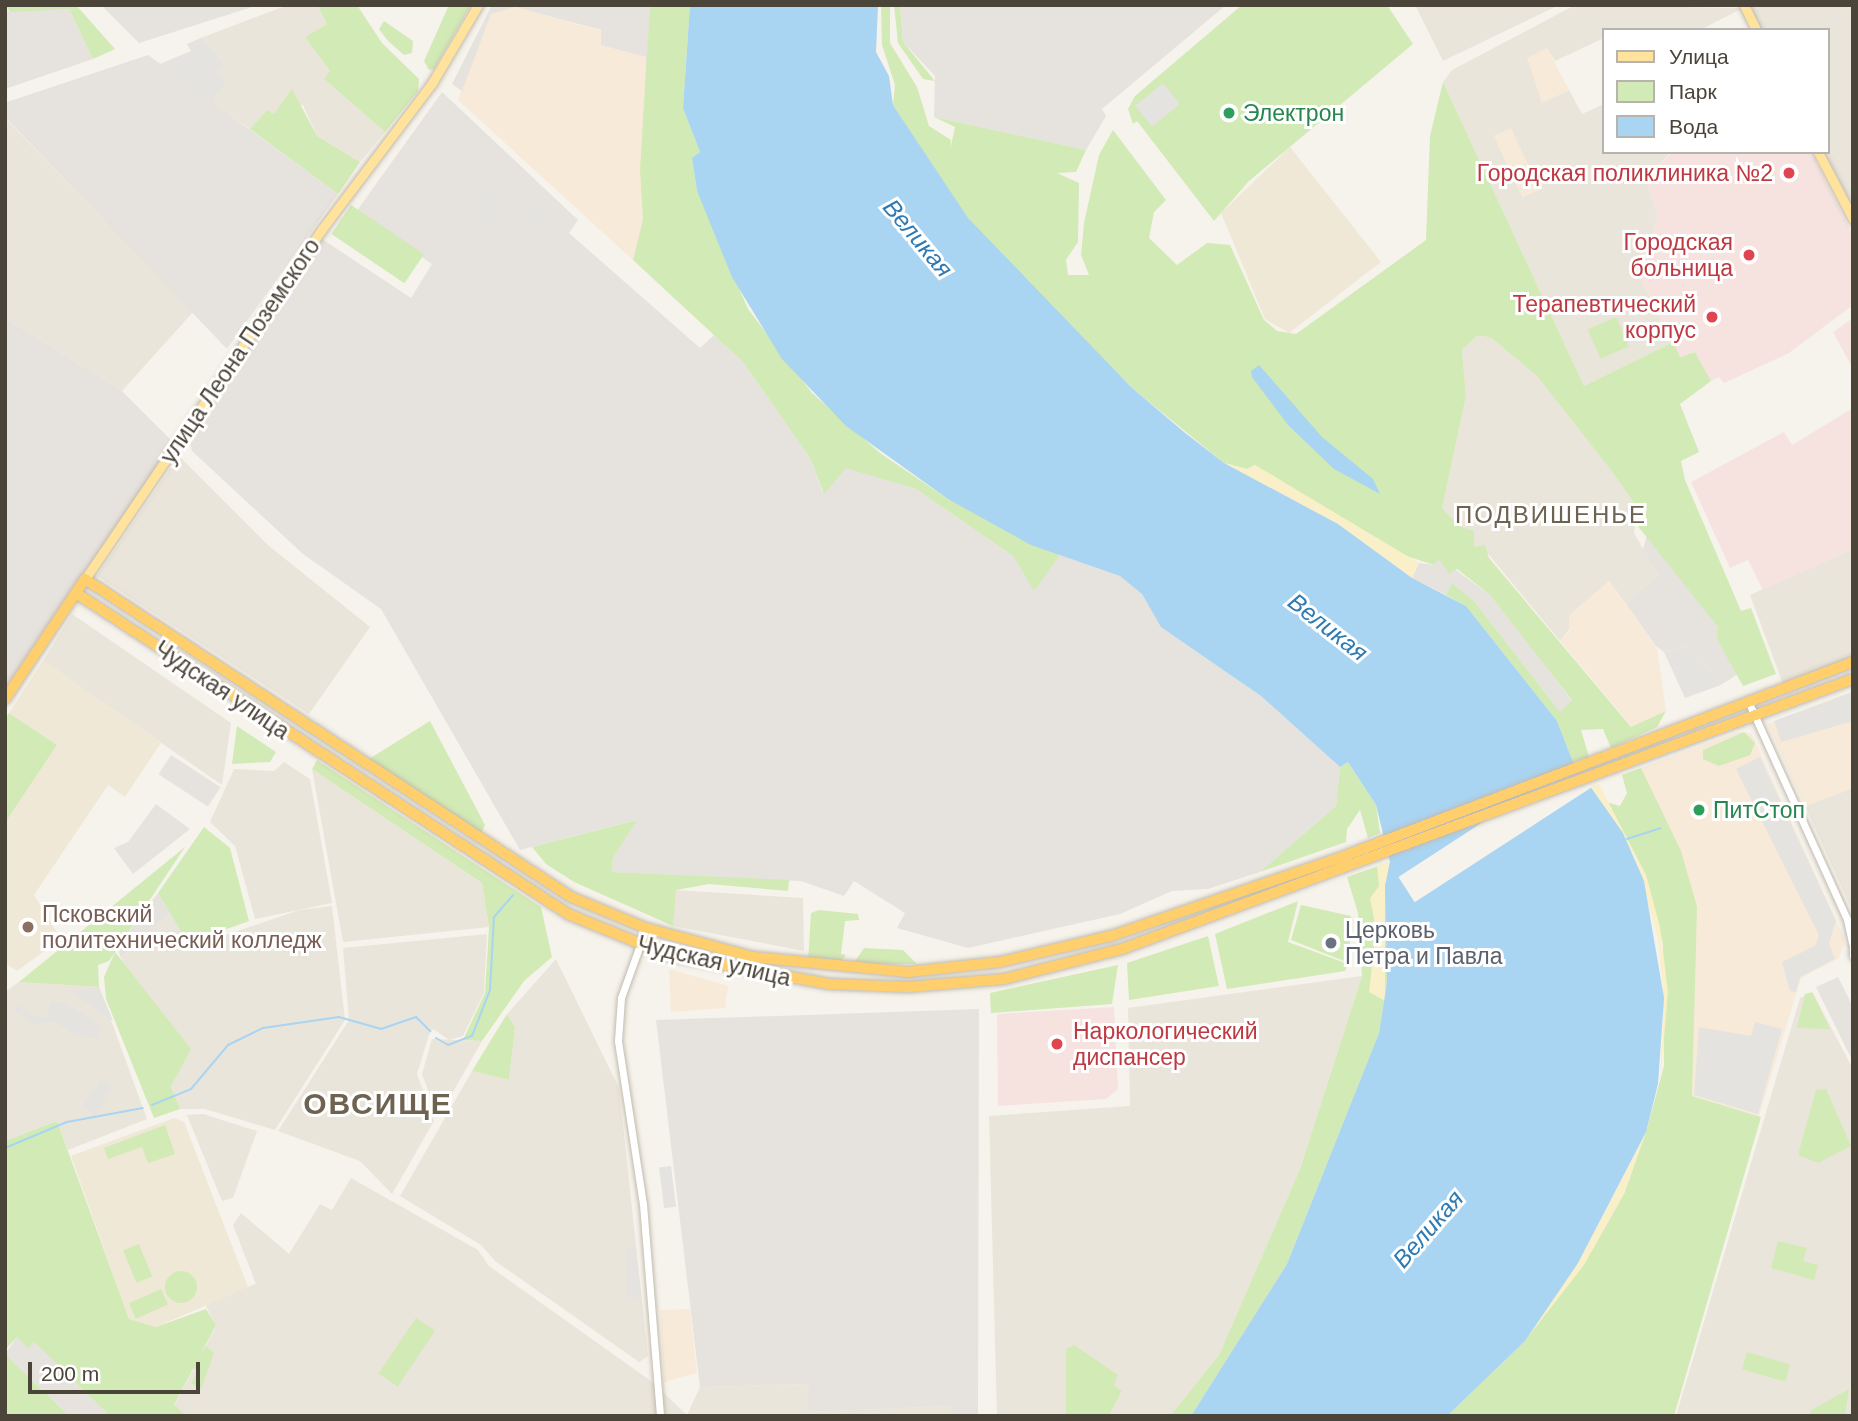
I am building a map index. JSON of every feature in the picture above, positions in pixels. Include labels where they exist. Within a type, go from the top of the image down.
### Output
[{"type":"highway","name":"улица Леона Поземского","points":[[5,699],[85,579]]},
{"type":"highway","name":"Чудская улица","points":[[85,579],[571,897],[646,928],[753,957],[829,968],[908,972],[1025,957],[1063,949],[1347,855],[1853,662]]},
{"type":"highway","name":"Чудская улица","points":[[76,593],[351,777],[555,907],[638,946],[751,974],[829,984],[908,987],[1028,973],[1066,965],[1352,867],[1853,679]]},
{"type":"highway","points":[[351,777],[364,765],[359,758]]},
{"type":"highway","points":[[372,790],[372,779],[384,774]]},
{"type":"highway","points":[[1063,949],[1066,965]]},
{"type":"highway","points":[[1025,957],[1031,968],[1028,973]]},
{"type":"main road","name":"улица Леона Поземского","points":[[85,579],[321,229],[432,83],[478,5]]},
{"type":"main road","points":[[1744,5],[1755,28]]},
{"type":"main road","points":[[1819,154],[1853,219]]},
{"type":"street","points":[[1748,701],[1847,919],[1853,956]]},
{"type":"street","points":[[1847,919],[1853,926]]},
{"type":"street","points":[[646,928],[621,998],[618,1041],[643,1204],[652,1367],[660,1416]]},
{"type":"shaded area","points":[[101,5],[258,5],[139,43]]},
{"type":"shaded area","points":[[288,5],[317,5],[327,24],[305,37],[330,71],[325,80],[385,132],[360,162],[317,136],[303,105],[274,114],[267,110],[250,129],[212,102],[226,83],[216,72],[225,66],[203,37]]},
{"type":"shaded area","points":[[492,5],[650,5],[645,102],[646,57],[601,45],[601,30],[515,7],[491,14],[462,91],[452,84]]},
{"type":"shaded area","points":[[900,5],[1226,5],[1102,109],[1106,116],[1086,150],[934,117],[935,76],[903,42]]},
{"type":"shaded area","points":[[1415,5],[1559,5],[1443,61]]},
{"type":"shaded area","points":[[1575,5],[1743,8],[1704,28],[1602,28],[1602,39],[1555,61],[1547,48],[1534,71],[1542,103],[1569,90],[1582,114],[1602,105],[1602,154],[1669,154],[1646,179],[1658,216],[1639,275],[1673,342],[1584,386],[1443,82],[1452,70]]},
{"type":"shaded area","points":[[1746,5],[1853,5],[1853,208],[1824,154],[1830,154],[1830,28],[1757,28]]},
{"type":"shaded area","points":[[515,7],[602,31],[602,45],[646,57],[643,219],[633,260],[458,100],[491,14]]},
{"type":"shaded area","points":[[69,9],[93,59],[5,89],[5,11]]},
{"type":"shaded area","points":[[203,37],[225,66],[217,72],[226,83],[212,102],[160,64],[191,51],[187,44]]},
{"type":"shaded area","points":[[1547,48],[1569,90],[1542,103],[1527,58]]},
{"type":"shaded area","points":[[148,55],[338,194],[227,349],[7,119],[7,102]]},
{"type":"shaded area","points":[[1163,83],[1180,104],[1152,127],[1135,106]]},
{"type":"shaded area","points":[[442,92],[578,220],[569,233],[700,348],[714,335],[743,362],[810,458],[823,493],[846,467],[916,489],[1013,556],[1034,590],[1060,555],[1121,576],[1142,594],[1162,627],[1261,696],[1340,767],[1336,806],[1260,872],[1208,889],[1172,891],[1120,914],[968,948],[897,928],[905,913],[854,881],[844,896],[801,881],[612,872],[613,858],[636,820],[520,850],[381,609],[303,554],[192,451],[189,439],[322,239],[411,298],[432,264],[356,212]]},
{"type":"shaded area","points":[[5,102],[7,120],[193,312],[122,391],[5,318]]},
{"type":"shaded area","points":[[1511,128],[1540,190],[1523,198],[1494,136]]},
{"type":"shaded area","points":[[1290,147],[1381,262],[1289,333],[1265,319],[1221,213]]},
{"type":"shaded area","name":"Городская больница","points":[[1670,154],[1812,154],[1853,235],[1853,305],[1789,353],[1724,383],[1719,377],[1711,381],[1695,352],[1679,357],[1639,276],[1658,216],[1646,179]]},
{"type":"shaded area","points":[[484,190],[505,205],[490,225],[478,217],[460,243],[451,237]]},
{"type":"shaded area","points":[[525,192],[550,214],[537,226],[514,207]]},
{"type":"shaded area","points":[[5,318],[122,391],[173,442],[5,696]]},
{"type":"shaded area","points":[[1853,318],[1853,369],[1833,332]]},
{"type":"shaded area","name":"ПОДВИШЕНЬЕ","points":[[1477,336],[1490,337],[1537,376],[1613,473],[1637,507],[1634,533],[1658,575],[1626,604],[1609,581],[1560,641],[1484,549],[1474,547],[1473,531],[1459,526],[1442,508],[1466,396],[1462,350]]},
{"type":"shaded area","points":[[1853,408],[1853,549],[1763,590],[1748,560],[1730,568],[1691,482],[1784,432],[1792,445]]},
{"type":"shaded area","points":[[179,456],[269,546],[370,627],[309,714],[97,576]]},
{"type":"shaded area","points":[[1648,532],[1718,627],[1716,637],[1738,674],[1721,685],[1689,645],[1664,652],[1656,646],[1626,604],[1658,575],[1643,549]]},
{"type":"shaded area","points":[[1853,549],[1853,658],[1783,684],[1750,595]]},
{"type":"shaded area","points":[[1439,558],[1489,594],[1548,669],[1572,701],[1560,712],[1474,601],[1452,583],[1446,595],[1412,578],[1419,563],[1434,565]]},
{"type":"shaded area","points":[[1609,581],[1657,648],[1666,711],[1632,727],[1560,641],[1569,632],[1569,615]]},
{"type":"shaded area","points":[[72,614],[231,723],[222,785],[43,661]]},
{"type":"shaded area","points":[[1689,645],[1721,685],[1685,698],[1664,652]]},
{"type":"shaded area","points":[[43,661],[161,743],[125,797],[108,785],[34,895],[61,939],[17,971],[5,963],[5,823],[57,745],[9,713]]},
{"type":"shaded area","points":[[1853,691],[1853,788],[1805,806],[1768,724]]},
{"type":"shaded area","points":[[1853,692],[1853,721],[1781,742],[1774,721]]},
{"type":"shaded area","points":[[1739,732],[1751,733],[1845,940],[1839,958],[1801,978],[1759,1116],[1692,1096],[1650,791],[1641,768]]},
{"type":"shaded area","points":[[171,755],[220,787],[208,806],[158,774]]},
{"type":"shaded area","points":[[1760,757],[1836,921],[1829,943],[1835,959],[1800,977],[1796,992],[1790,991],[1782,962],[1815,946],[1819,935],[1736,769]]},
{"type":"shaded area","points":[[284,762],[310,779],[332,903],[255,919],[235,846],[210,822],[234,769],[274,771]]},
{"type":"shaded area","points":[[312,769],[482,883],[489,927],[343,942]]},
{"type":"shaded area","points":[[1853,788],[1853,912],[1805,806]]},
{"type":"shaded area","points":[[156,804],[190,829],[133,874],[114,848],[128,842]]},
{"type":"shaded area","points":[[675,890],[803,898],[804,951],[673,926]]},
{"type":"shaded area","points":[[158,893],[170,913],[121,958],[117,947]]},
{"type":"shaded area","points":[[332,906],[345,1020],[275,1130],[205,1109],[180,1109],[121,958],[170,913],[191,947],[299,910]]},
{"type":"shaded area","points":[[487,934],[484,993],[463,1036],[449,1040],[433,1029],[429,1035],[417,1074],[434,1121],[392,1194],[360,1161],[278,1131],[349,1020],[343,948]]},
{"type":"shaded area","points":[[556,959],[619,1088],[648,1356],[639,1362],[495,1261],[481,1245],[400,1196],[472,1071],[509,1080],[515,1027],[507,1014]]},
{"type":"shaded area","points":[[669,969],[728,986],[725,1008],[671,1012]]},
{"type":"shaded area","points":[[1362,976],[1300,1169],[1219,1355],[1175,1410],[1170,1416],[1109,1416],[1122,1391],[1066,1350],[1066,1416],[997,1416],[989,1116],[1130,1106],[1128,1008]]},
{"type":"shaded area","points":[[1838,977],[1853,1007],[1853,1062],[1816,987]]},
{"type":"shaded area","points":[[19,982],[99,987],[147,1119],[68,1150],[57,1121],[5,1141],[5,992]]},
{"type":"shaded area","points":[[99,987],[113,1021],[70,991]]},
{"type":"shaded area","points":[[1813,993],[1853,1069],[1853,1416],[1676,1416],[1800,998]]},
{"type":"shaded area","points":[[51,1002],[65,1003],[101,1025],[97,1038],[77,1036],[56,1022],[34,1024],[14,1011],[18,1005],[38,1018],[47,1016]]},
{"type":"shaded area","name":"Наркологический диспансер","points":[[1114,1007],[1118,1089],[1106,1099],[998,1106],[997,1014]]},
{"type":"shaded area","points":[[979,1009],[978,1416],[951,1416],[951,1406],[808,1412],[809,1384],[700,1387],[656,1020]]},
{"type":"shaded area","points":[[1755,1022],[1782,1029],[1758,1114],[1694,1095],[1699,1027],[1751,1036]]},
{"type":"shaded area","points":[[432,1039],[482,1041],[438,1118],[422,1074]]},
{"type":"shaded area","points":[[101,1079],[112,1087],[96,1116],[83,1106]]},
{"type":"shaded area","points":[[203,1114],[257,1131],[233,1198],[222,1201],[187,1115]]},
{"type":"shaded area","points":[[174,1118],[184,1122],[248,1287],[156,1327],[129,1319],[71,1156]]},
{"type":"shaded area","points":[[671,1166],[676,1207],[664,1208],[659,1167]]},
{"type":"shaded area","points":[[351,1178],[478,1250],[489,1266],[651,1381],[687,1415],[700,1387],[810,1384],[809,1412],[951,1406],[951,1416],[187,1416],[174,1406],[216,1326],[204,1302],[256,1284],[233,1225],[241,1213],[289,1254],[320,1204],[332,1210]]},
{"type":"shaded area","points":[[626,1247],[636,1248],[641,1297],[627,1297]]},
{"type":"shaded area","points":[[690,1309],[697,1373],[664,1382],[660,1310]]},
{"type":"shaded area","points":[[17,1337],[34,1342],[110,1416],[69,1416],[5,1354]]},
{"type":"green space","points":[[5,5],[76,5],[115,49],[93,59],[69,9],[10,12]]},
{"type":"green space","points":[[317,5],[357,5],[382,43],[419,79],[418,91],[385,132],[324,79],[330,71],[305,37],[327,24]]},
{"type":"green space","points":[[449,5],[471,5],[434,69],[429,70],[424,61]]},
{"type":"green space","points":[[650,5],[690,5],[683,108],[700,152],[692,158],[697,191],[748,309],[812,393],[880,453],[948,499],[1060,555],[1034,591],[1013,556],[916,489],[846,468],[824,494],[810,458],[743,362],[633,260],[643,219],[640,170]]},
{"type":"green space","points":[[881,5],[890,5],[890,43],[917,87],[929,126],[951,140],[950,150],[955,127],[934,117],[1086,150],[1076,172],[1057,173],[1079,183],[1078,242],[1066,260],[1068,275],[1089,275],[1081,255],[1084,223],[1099,155],[1113,130],[1166,200],[1154,212],[1149,238],[1177,265],[1207,243],[1230,245],[1264,320],[1277,331],[1296,334],[1426,240],[1430,136],[1443,82],[1584,386],[1673,342],[1680,357],[1695,352],[1711,381],[1680,404],[1699,452],[1681,461],[1685,480],[1741,611],[1751,608],[1776,674],[1743,686],[1716,637],[1718,627],[1637,525],[1637,507],[1613,473],[1537,376],[1490,337],[1477,336],[1462,350],[1466,396],[1442,508],[1459,526],[1474,531],[1474,547],[1485,545],[1489,558],[1631,727],[1666,711],[1657,727],[1611,748],[1603,729],[1581,730],[1589,757],[1573,762],[1557,721],[1466,606],[1446,595],[1452,583],[1474,601],[1560,712],[1572,700],[1489,594],[1457,569],[1449,574],[1439,559],[1434,565],[1403,555],[1255,465],[1247,469],[1224,463],[1131,387],[1006,261],[967,218],[893,105],[895,85],[882,45]]},
{"type":"green space","points":[[894,5],[900,5],[903,42],[935,81],[923,79],[898,43]]},
{"type":"green space","name":"Электрон","points":[[1242,5],[1387,5],[1413,44],[1249,181],[1214,221],[1137,121],[1133,124],[1128,109],[1135,96]]},
{"type":"green space","points":[[384,21],[413,41],[412,53],[404,55],[388,41],[379,29]]},
{"type":"green space","points":[[292,89],[317,136],[360,162],[338,194],[250,129],[267,110],[274,114]]},
{"type":"green space","points":[[351,205],[424,254],[404,283],[331,234]]},
{"type":"green space","points":[[1616,317],[1629,346],[1601,359],[1588,330]]},
{"type":"green space","points":[[9,713],[57,745],[5,823],[5,719]]},
{"type":"green space","points":[[430,721],[485,825],[481,834],[369,759]]},
{"type":"green space","points":[[237,726],[276,752],[270,762],[232,764]]},
{"type":"green space","points":[[1744,732],[1755,743],[1750,755],[1719,766],[1703,759],[1703,750]]},
{"type":"green space","points":[[317,760],[541,907],[552,957],[524,981],[482,1041],[463,1040],[485,993],[489,927],[482,883],[312,769]]},
{"type":"green space","points":[[1348,762],[1376,805],[1380,833],[1368,838],[1360,810],[1347,829],[1346,842],[1260,872],[1336,806],[1340,767]]},
{"type":"green space","points":[[1641,768],[1681,851],[1697,907],[1692,1096],[1761,1117],[1674,1416],[1447,1416],[1525,1341],[1624,1194],[1646,1132],[1664,1066],[1663,944],[1646,875],[1606,802],[1620,806],[1627,793],[1622,775]]},
{"type":"green space","points":[[637,820],[613,858],[612,872],[789,880],[788,891],[709,884],[676,890],[673,926],[574,882],[546,864],[532,847]]},
{"type":"green space","points":[[204,827],[230,848],[249,921],[188,943],[158,893]]},
{"type":"green space","points":[[185,847],[109,961],[98,965],[99,987],[19,982]]},
{"type":"green space","points":[[1390,862],[1387,982],[1379,1033],[1287,1264],[1191,1416],[1170,1416],[1219,1355],[1300,1169],[1362,976],[1358,913],[1347,877]]},
{"type":"green space","points":[[1298,901],[1288,942],[1348,964],[1345,971],[1227,989],[1215,934]]},
{"type":"green space","points":[[1301,905],[1351,916],[1349,963],[1291,940]]},
{"type":"green space","points":[[819,910],[858,914],[859,920],[845,921],[841,954],[846,955],[840,963],[808,961],[811,913]]},
{"type":"green space","points":[[1208,936],[1219,986],[1129,1000],[1127,963]]},
{"type":"green space","points":[[864,948],[903,950],[917,964],[853,964]]},
{"type":"green space","points":[[115,952],[191,1049],[171,1086],[180,1109],[154,1118],[106,999],[104,977]]},
{"type":"green space","points":[[1118,965],[1112,1004],[991,1013],[990,993]]},
{"type":"green space","points":[[1812,992],[1830,1029],[1797,1028],[1805,994]]},
{"type":"green space","points":[[507,1014],[515,1027],[509,1080],[472,1071]]},
{"type":"green space","points":[[1826,1089],[1851,1146],[1818,1163],[1798,1155],[1816,1090]]},
{"type":"green space","points":[[57,1121],[129,1319],[156,1327],[206,1309],[216,1325],[174,1405],[187,1416],[110,1416],[34,1342],[28,1348],[17,1337],[5,1350],[5,1141]]},
{"type":"green space","points":[[165,1125],[175,1154],[148,1163],[142,1147],[108,1159],[104,1148]]},
{"type":"green space","points":[[1778,1241],[1807,1248],[1803,1261],[1818,1265],[1814,1280],[1771,1268]]},
{"type":"green space","points":[[139,1244],[152,1276],[136,1283],[123,1250]]},
{"type":"green space","points":[[181,1271],[192,1276],[197,1287],[192,1298],[181,1303],[170,1298],[165,1287],[170,1276]]},
{"type":"green space","points":[[161,1289],[168,1305],[136,1319],[129,1303]]},
{"type":"green space","points":[[416,1318],[435,1331],[398,1386],[379,1374]]},
{"type":"green space","points":[[1074,1345],[1118,1375],[1114,1385],[1122,1391],[1109,1416],[1066,1416],[1066,1349]]},
{"type":"green space","points":[[206,1346],[214,1353],[201,1389],[191,1383],[198,1371],[192,1367]]},
{"type":"green space","points":[[1747,1352],[1790,1364],[1785,1382],[1742,1369]]},
{"type":"green space","points":[[5,1354],[69,1416],[5,1416]]},
{"type":"green space","points":[[1849,1389],[1845,1416],[1812,1416],[1810,1411]]},
{"type":"sand","points":[[1224,463],[1247,469],[1255,465],[1419,563],[1412,578],[1338,524]]},
{"type":"sand","points":[[1599,784],[1646,875],[1660,927],[1668,992],[1660,1085],[1664,998],[1658,940],[1635,857],[1590,787]]},
{"type":"sand","points":[[1390,862],[1385,886],[1385,1001],[1369,992],[1376,929],[1370,898],[1379,886],[1377,866]]},
{"type":"sand","points":[[1646,1132],[1624,1194],[1584,1265],[1525,1341],[1578,1263]]},
{"type":"water","name":"Великая","points":[[690,5],[878,5],[876,52],[889,76],[893,105],[968,218],[1131,387],[1184,432],[1224,463],[1338,524],[1412,578],[1466,606],[1557,721],[1573,762],[1623,833],[1644,881],[1664,998],[1658,1084],[1646,1132],[1578,1263],[1525,1341],[1447,1416],[1191,1416],[1287,1264],[1379,1033],[1387,982],[1385,886],[1390,862],[1376,805],[1348,762],[1340,767],[1261,696],[1161,627],[1142,594],[1120,576],[1031,545],[948,499],[846,426],[782,359],[732,277],[697,191],[692,158],[700,152],[683,108]]},
{"type":"water","points":[[1259,365],[1322,437],[1373,479],[1380,494],[1334,469],[1288,425],[1252,377],[1251,371]]},
{"type":"pier","points":[[1577,761],[1593,786],[1415,902],[1398,877]]},
{"type":"waterway","points":[[1627,839],[1660,828]]},
{"type":"waterway","points":[[436,1038],[448,1045],[472,1036],[490,990],[494,917],[513,895]]},
{"type":"waterway","points":[[152,1105],[191,1089],[228,1045],[263,1028],[339,1017],[381,1029],[416,1017],[430,1031]]},
{"type":"waterway","points":[[5,1148],[67,1122],[143,1108]]},
{"type":"place","name":"Электрон","points":[[1229,113]]},
{"type":"place","name":"Городская поликлиника №2","points":[[1789,173]]},
{"type":"place","name":"Городская больница","points":[[1749,255]]},
{"type":"place","name":"Терапевтический корпус","points":[[1712,317]]},
{"type":"place","name":"ПитСтоп","points":[[1699,810]]},
{"type":"place","name":"Псковский политехнический колледж","points":[[28,927]]},
{"type":"place","name":"Церковь Петра и Павла","points":[[1331,943]]},
{"type":"place","name":"Наркологический диспансер","points":[[1057,1044]]},
{"type":"district","name":"ПОДВИШЕНЬЕ","points":[[1551,515]]},
{"type":"district","name":"ОВСИЩЕ","points":[[378,1104]]}]
